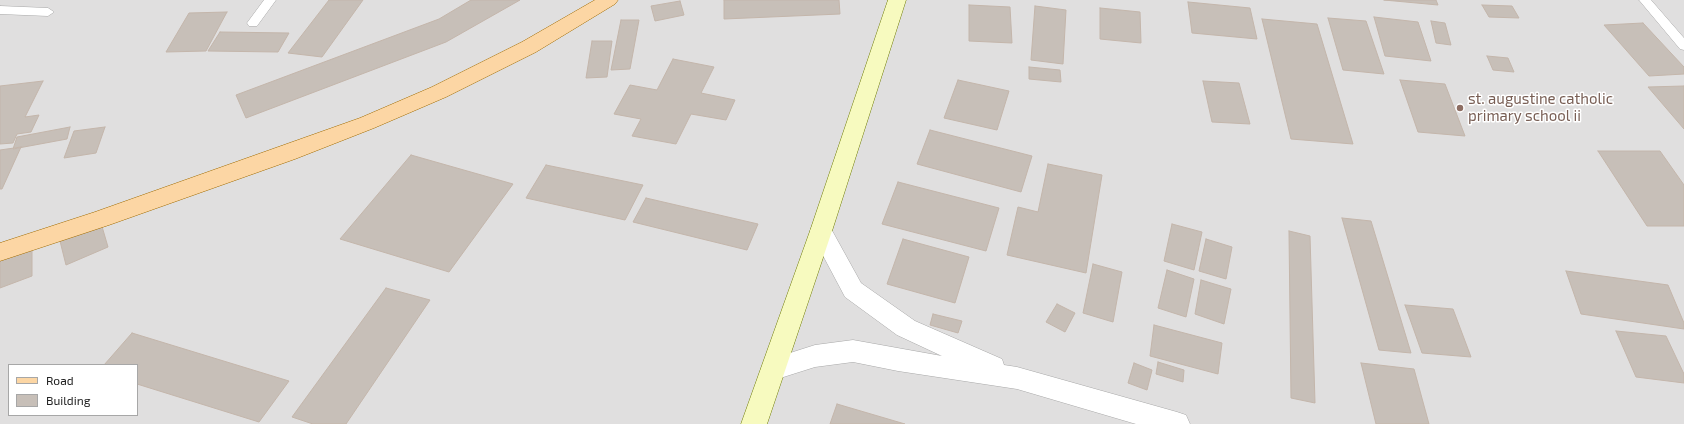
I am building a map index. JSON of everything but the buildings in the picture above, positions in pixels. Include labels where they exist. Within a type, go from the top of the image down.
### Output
[{"type":"main road","points":[[0,252],[154,200],[367,123],[439,92],[529,47],[609,0]]},
{"type":"street","points":[[754,424],[821,231],[897,0]]},
{"type":"street","points":[[821,231],[853,290],[906,328],[1017,378]]},
{"type":"street","points":[[774,369],[815,356],[853,351],[898,360],[1017,378],[1177,424]]},
{"type":"lane","points":[[253,23],[270,0]]},
{"type":"lane","points":[[1645,0],[1684,46]]},
{"type":"lane","points":[[0,10],[48,12]]},
{"type":"shaded area","points":[[0,0],[1684,0],[1684,424],[0,424]]},
{"type":"place","name":"st. augustine catholic primary school ii","points":[[1460,108]]}]
